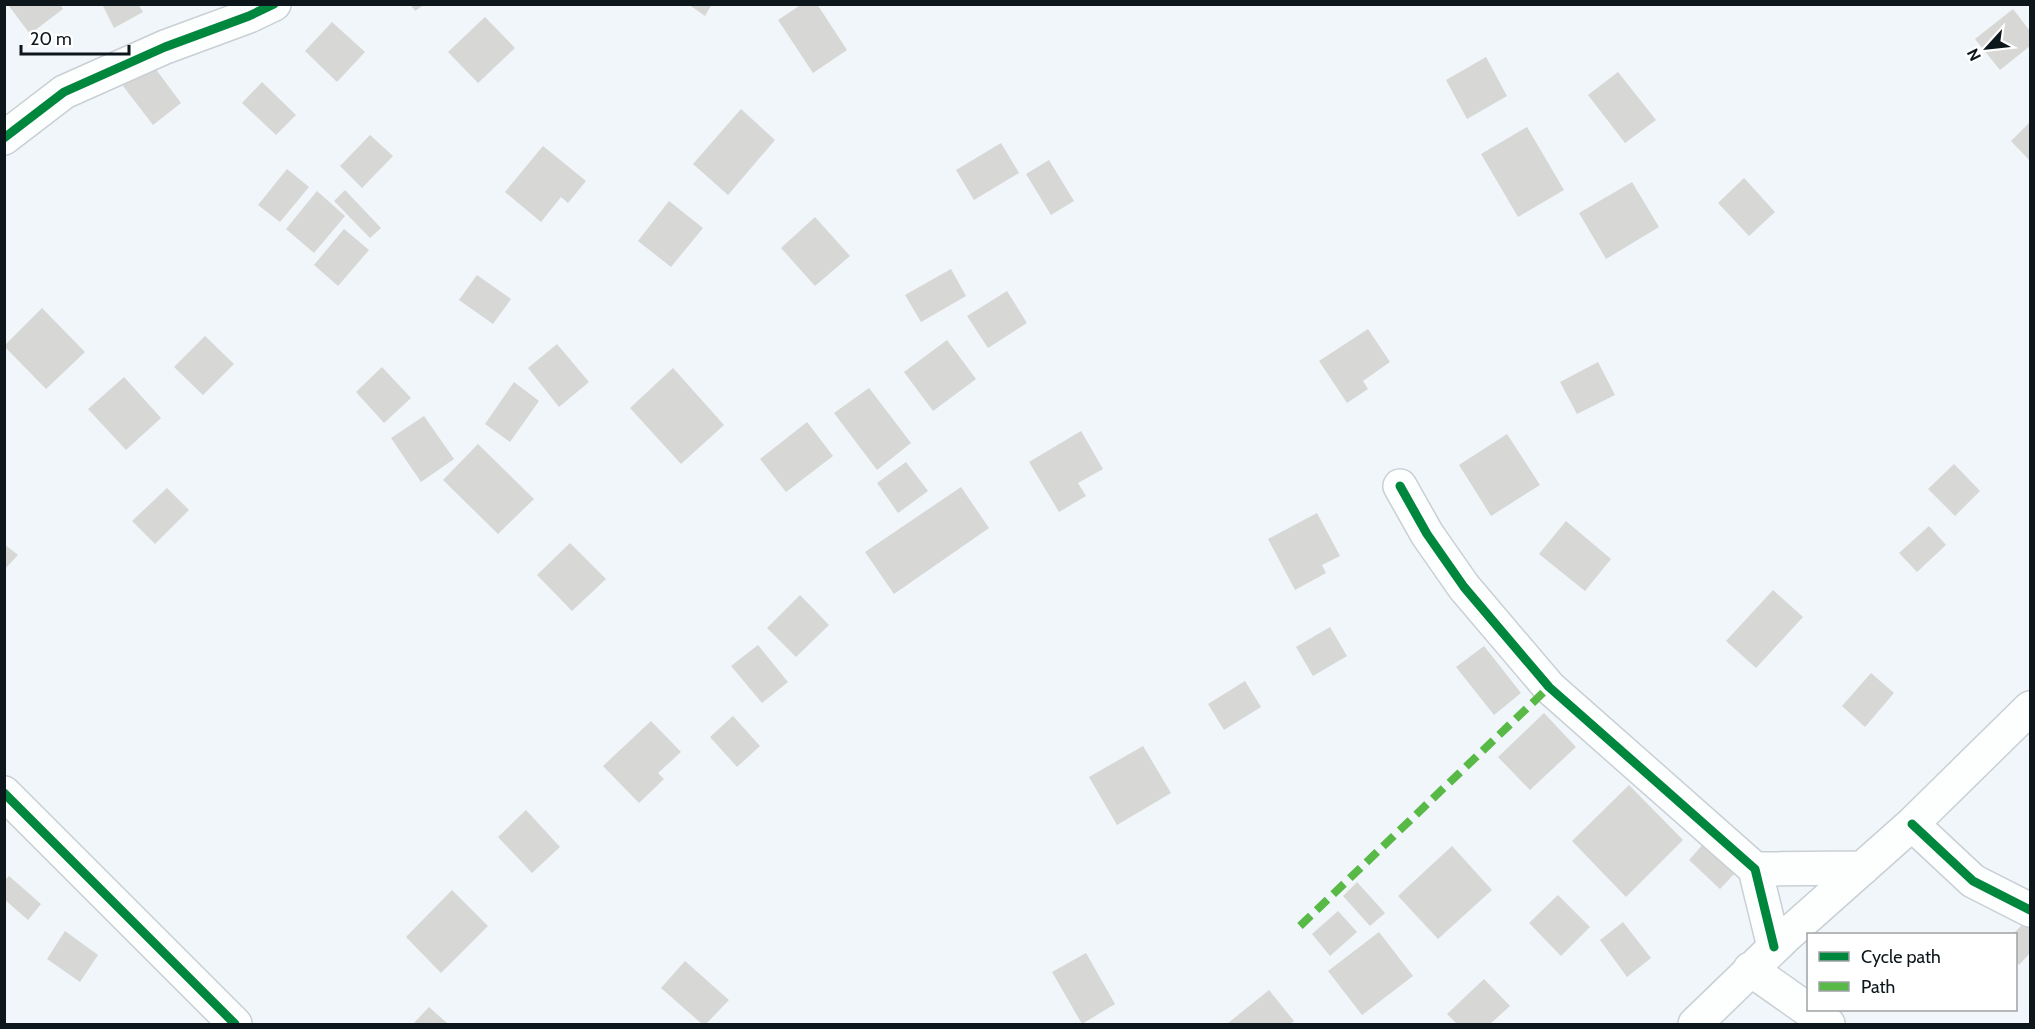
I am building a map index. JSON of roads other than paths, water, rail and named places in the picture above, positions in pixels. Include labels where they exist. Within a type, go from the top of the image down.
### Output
[{"type":"street","points":[[4,138],[64,92],[165,47],[249,16],[274,4]]},
{"type":"street","points":[[1400,486],[1427,534],[1464,586],[1549,687],[1755,869],[1774,947]]},
{"type":"street","points":[[1695,1024],[1750,969],[1912,824],[2031,708]]},
{"type":"street","points":[[4,793],[235,1024]]},
{"type":"street","points":[[1912,824],[1973,881],[2031,909]]},
{"type":"street","points":[[1755,869],[1863,868]]},
{"type":"street","points":[[1750,969],[1807,1009]]},
{"type":"street","points":[[1810,1011],[1828,1024]]}]
